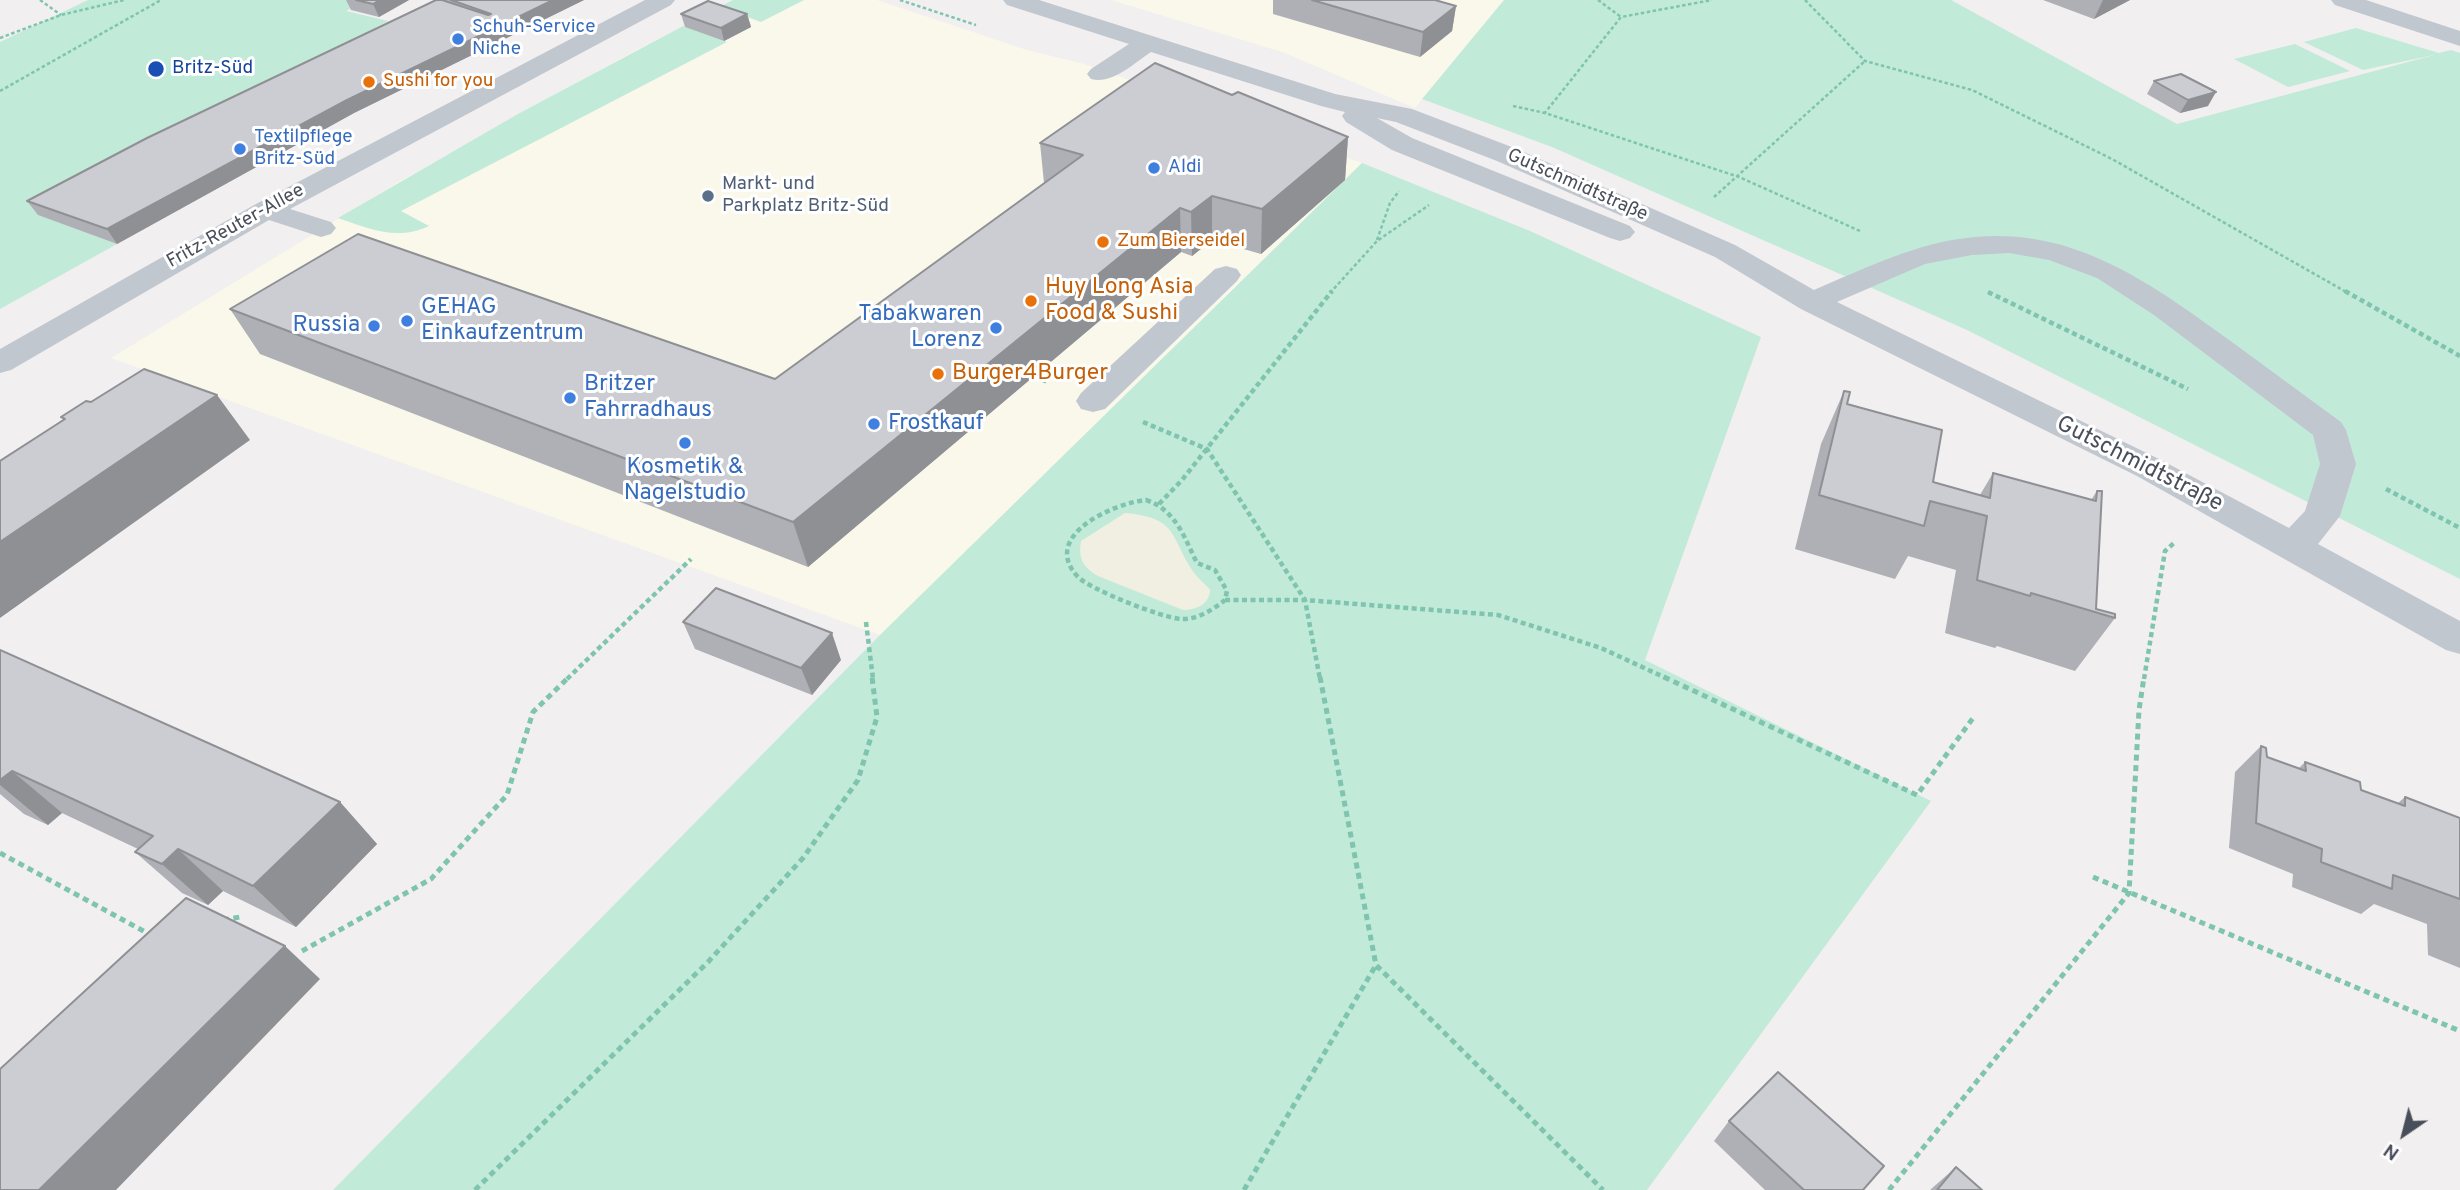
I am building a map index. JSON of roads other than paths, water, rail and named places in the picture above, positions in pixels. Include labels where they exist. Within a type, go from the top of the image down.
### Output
[{"type":"street","name":"Fritz-Reuter-Allee","points":[[0,363],[266,209],[477,94],[663,0]]},
{"type":"street","name":"Gutschmidtstraße","points":[[1015,0],[1330,101],[1402,144],[1715,271],[1812,302],[2070,428],[2294,546],[2460,639]]},
{"type":"street","points":[[2343,0],[2460,38]]},
{"type":"street","points":[[1100,74],[1149,42]]},
{"type":"street","points":[[266,209],[321,228]]},
{"type":"street","points":[[1812,302],[1917,257],[1972,246],[2009,244],[2056,252],[2108,272],[2165,308],[2329,430],[2338,464],[2322,516],[2294,546]]},
{"type":"street","points":[[1093,401],[1226,275]]},
{"type":"place","name":"Schuh-Service Niche","points":[[458,39]]},
{"type":"place","name":"Britz-Süd","points":[[156,69]]},
{"type":"place","name":"Sushi for you","points":[[369,82]]},
{"type":"place","name":"Textilpflege Britz-Süd","points":[[240,149]]},
{"type":"place","name":"Aldi","points":[[1154,168]]},
{"type":"place","name":"Markt- und Parkplatz Britz-Süd","points":[[708,196]]},
{"type":"place","name":"Zum Bierseidel","points":[[1103,242]]},
{"type":"place","name":"Huy Long Asia Food & Sushi","points":[[1031,301]]},
{"type":"place","name":"GEHAG Einkaufzentrum","points":[[407,321]]},
{"type":"place","name":"Russia","points":[[374,326]]},
{"type":"place","name":"Tabakwaren Lorenz","points":[[996,328]]},
{"type":"place","name":"Burger4Burger","points":[[938,374]]},
{"type":"place","name":"Britzer Fahrradhaus","points":[[570,398]]},
{"type":"place","name":"Frostkauf","points":[[874,424]]},
{"type":"place","name":"Kosmetik & Nagelstudio","points":[[685,443]]}]
